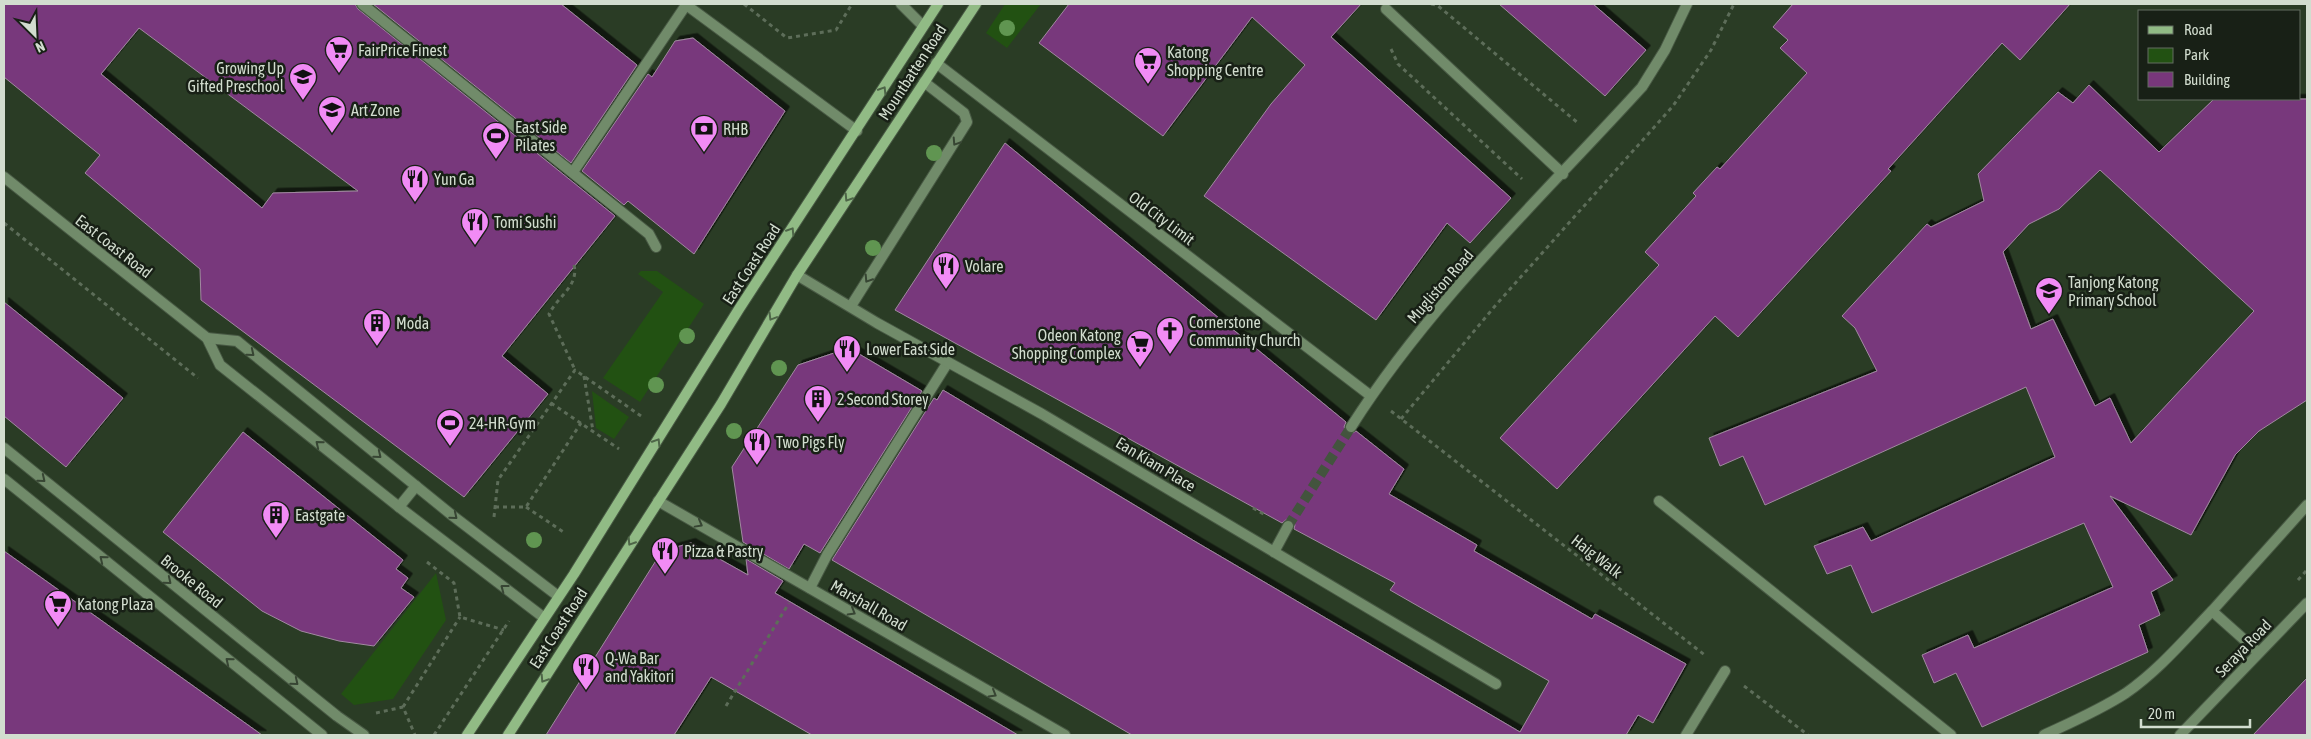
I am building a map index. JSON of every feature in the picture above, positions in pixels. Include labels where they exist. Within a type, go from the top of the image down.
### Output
[{"type":"main road","name":"Mountbatten Road","points":[[857,131],[938,4]]},
{"type":"main road","name":"Mountbatten Road","points":[[875,158],[976,4]]},
{"type":"main road","name":"East Coast Road","points":[[467,735],[574,574],[739,309],[857,131]]},
{"type":"main road","name":"East Coast Road","points":[[508,735],[720,404],[797,275],[875,158]]},
{"type":"street","points":[[362,4],[650,234],[656,247]]},
{"type":"street","points":[[573,172],[685,4],[857,131]]},
{"type":"street","points":[[901,4],[923,26]]},
{"type":"street","name":"Mugliston Road","points":[[1351,427],[1371,396],[1443,302],[1642,87],[1665,50],[1687,4]]},
{"type":"street","points":[[1389,11],[1563,174]]},
{"type":"street","name":"Old City Limit","points":[[936,63],[1371,396]]},
{"type":"street","points":[[851,306],[967,122],[964,112],[924,82]]},
{"type":"street","name":"East Coast Road","points":[[4,177],[207,338],[220,365],[398,507],[544,617]]},
{"type":"street","name":"Ean Kiam Place","points":[[797,275],[1274,552],[1496,684]]},
{"type":"street","name":"East Coast Road","points":[[207,338],[237,341],[416,486],[558,596]]},
{"type":"street","points":[[806,586],[948,362]]},
{"type":"street","name":"Brooke Road","points":[[4,448],[337,716],[364,735]]},
{"type":"street","points":[[4,479],[322,735]]},
{"type":"street","points":[[398,507],[416,486]]},
{"type":"street","name":"Marshall Road","points":[[658,501],[1065,735]]},
{"type":"street","points":[[1659,501],[1951,735]]},
{"type":"street","points":[[2044,735],[2098,710],[2127,692],[2166,660],[2307,505]]},
{"type":"street","points":[[1274,552],[1288,526]]},
{"type":"street","name":"Seraya Road","points":[[2180,735],[2307,603]]},
{"type":"street","points":[[2212,610],[2258,652]]},
{"type":"street","points":[[1686,735],[1725,671]]},
{"type":"path","points":[[744,4],[787,38],[836,30],[852,4]]},
{"type":"path","points":[[1431,4],[1436,6],[1580,125]]},
{"type":"path","points":[[1401,419],[1495,306],[1673,106],[1710,50],[1734,4]]},
{"type":"path","points":[[1389,11],[1390,46],[1398,64],[1527,183]]},
{"type":"path","points":[[574,265],[575,276],[573,282],[549,314],[575,370],[641,416]]},
{"type":"path","points":[[493,524],[498,480],[575,370]]},
{"type":"path","points":[[584,376],[593,432]]},
{"type":"path","name":"Haig Walk","points":[[1371,396],[1808,735]]},
{"type":"path","points":[[552,404],[618,448]]},
{"type":"path","points":[[526,507],[581,423]]},
{"type":"path","points":[[495,507],[526,507],[565,533]]},
{"type":"path","points":[[726,706],[806,586]]},
{"type":"path","points":[[434,735],[522,601]]},
{"type":"path","points":[[403,707],[460,617]]},
{"type":"green space","points":[[1005,4],[1041,4],[1007,48],[986,33]]},
{"type":"green space","points":[[641,271],[657,271],[704,304],[640,402],[603,378],[663,292],[638,274]]},
{"type":"green space","points":[[592,391],[629,417],[614,439],[596,428]]},
{"type":"green space","points":[[436,573],[446,620],[393,699],[354,705],[341,694]]},
{"type":"building","points":[[4,4],[355,4],[358,9],[615,216],[502,356],[548,394],[464,497],[201,300],[200,269],[85,173],[100,155],[4,77]],"holes":[[[139,28],[358,191],[273,193],[262,208],[101,74]]]},
{"type":"building","points":[[373,4],[561,4],[637,65],[571,163]]},
{"type":"building","points":[[1069,4],[1361,4],[1331,37],[1511,198],[1470,243],[1447,223],[1376,320],[1204,196],[1271,104],[1305,65],[1252,17],[1163,136],[1039,43]]},
{"type":"building","points":[[1499,4],[1593,4],[1646,50],[1605,96]]},
{"type":"building","points":[[1793,4],[2070,4],[2020,60],[2002,43],[1888,169],[1891,171],[1738,337],[1715,316],[1557,489],[1500,438],[1659,265],[1645,252],[1696,196],[1693,193],[1717,167],[1720,169],[1807,73],[1780,48],[1788,40],[1773,27]]},
{"type":"building","points":[[693,38],[785,111],[694,254],[628,201],[624,205],[582,171],[648,74],[652,77],[675,41]]},
{"type":"building","points":[[2089,85],[2159,152],[2213,100],[2307,99],[2307,400],[2259,431],[2235,455],[2191,535],[2110,496],[2173,580],[2151,592],[2160,615],[2139,625],[2148,652],[1982,727],[1956,673],[1934,683],[1922,655],[1968,635],[1974,648],[2113,587],[2084,523],[1872,613],[1851,565],[1827,574],[1814,546],[1863,527],[1871,541],[2055,457],[2026,387],[1765,505],[1743,456],[1720,466],[1709,438],[1877,371],[1855,328],[1842,316],[1927,224],[1931,227],[1984,201],[1978,174],[2058,92],[2073,103]],"holes":[[[2100,170],[2254,311],[2131,443],[2110,398],[2095,406],[2053,319],[2031,329],[2003,252],[2029,224],[2059,209]]]},
{"type":"building","points":[[1005,143],[1346,422],[1344,427],[1347,432],[1351,434],[1356,431],[1404,469],[1389,494],[1477,545],[1474,551],[1592,619],[1595,614],[1686,664],[1653,723],[1638,715],[1626,735],[1132,735],[832,560],[934,398],[937,400],[943,390],[1196,542],[1520,732],[1549,681],[1390,590],[1395,583],[1294,529],[1295,525],[1292,520],[1287,519],[1282,523],[895,310]]},
{"type":"building","points":[[4,302],[123,398],[66,467],[4,416]]},
{"type":"building","name":"2 Second Storey","points":[[849,348],[922,391],[820,553],[804,544],[789,569],[743,542],[732,467],[798,365]]},
{"type":"building","name":"Eastgate","points":[[243,432],[403,560],[396,569],[408,578],[401,588],[414,597],[374,646],[339,641],[301,631],[262,611],[163,532]]},
{"type":"building","points":[[691,543],[748,575],[746,559],[783,581],[775,593],[1018,735],[812,735],[711,677],[674,735],[546,735],[662,551]]},
{"type":"building","name":"Katong Plaza","points":[[4,551],[262,735],[4,735]]},
{"type":"building","points":[[2307,678],[2307,735],[2253,735]]},
{"type":"tunnel","points":[[1288,526],[1351,427]]},
{"type":"place","name":"FairPrice Finest","points":[[339,74]]},
{"type":"place","name":"Katong Shopping Centre","points":[[1148,85]]},
{"type":"place","name":"Growing Up Gifted Preschool","points":[[303,101]]},
{"type":"place","name":"Art Zone","points":[[332,134]]},
{"type":"place","name":"RHB","points":[[704,153]]},
{"type":"place","name":"East Side Pilates","points":[[496,160]]},
{"type":"place","name":"Yun Ga","points":[[415,203]]},
{"type":"place","name":"Tomi Sushi","points":[[475,246]]},
{"type":"place","name":"Volare","points":[[946,290]]},
{"type":"place","name":"Tanjong Katong Primary School","points":[[2049,315]]},
{"type":"place","name":"Moda","points":[[377,347]]},
{"type":"place","name":"Cornerstone Community Church","points":[[1170,355]]},
{"type":"place","name":"Odeon Katong Shopping Complex","points":[[1140,368]]},
{"type":"place","name":"Lower East Side","points":[[847,373]]},
{"type":"place","name":"2 Second Storey","points":[[818,423]]},
{"type":"place","name":"24-HR-Gym","points":[[450,447]]},
{"type":"place","name":"Two Pigs Fly","points":[[757,466]]},
{"type":"place","name":"Eastgate","points":[[276,539]]},
{"type":"place","name":"Pizza & Pastry","points":[[665,575]]},
{"type":"place","name":"Katong Plaza","points":[[58,628]]},
{"type":"place","name":"Q-Wa Bar and Yakitori","points":[[586,691]]}]
